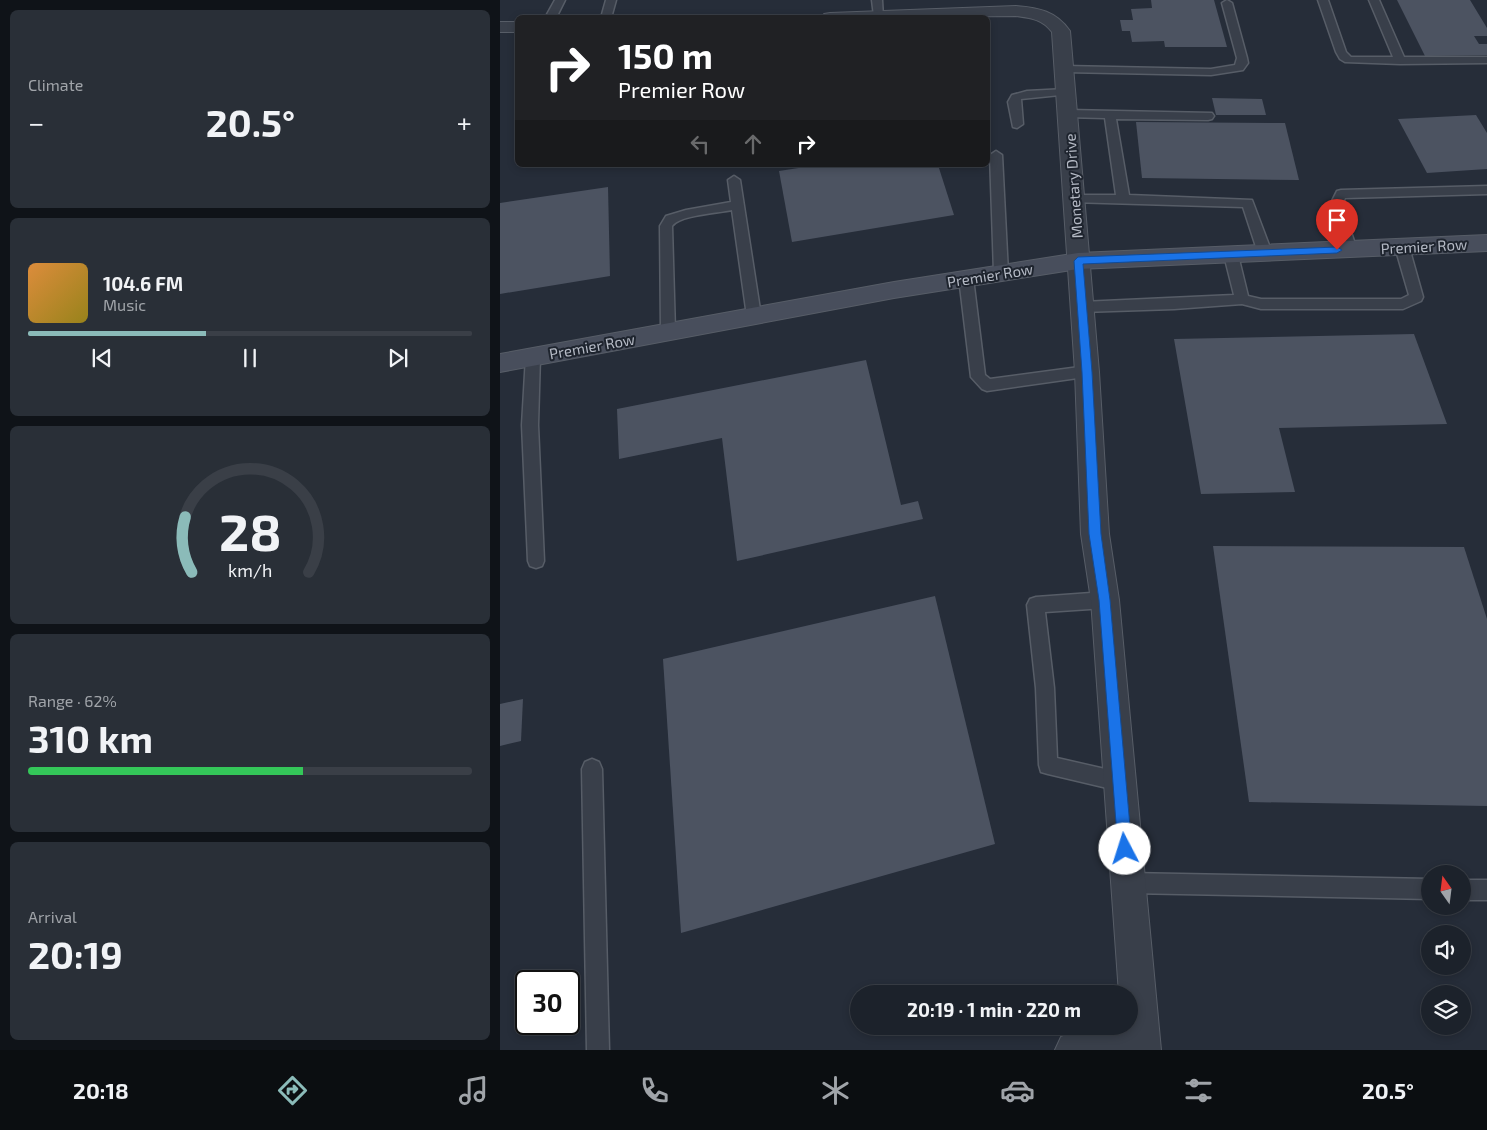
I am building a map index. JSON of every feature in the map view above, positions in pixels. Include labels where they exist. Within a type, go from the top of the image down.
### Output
[{"type":"street","name":"Monetary Drive","points":[[859,15],[878,8],[1016,11],[1051,18],[1061,31],[1087,372],[1095,534],[1104,600],[1141,1040]]},
{"type":"street","points":[[500,27],[515,27]]},
{"type":"street","name":"Premier Row","points":[[500,363],[966,278],[1078,261],[1487,243]]},
{"type":"street","points":[[1074,1050],[1141,1040]]},
{"type":"lane","points":[[552,15],[560,0]]},
{"type":"lane","points":[[607,15],[611,0]]},
{"type":"lane","points":[[1323,0],[1344,57],[1356,61],[1487,60]]},
{"type":"lane","points":[[1374,0],[1400,60]]},
{"type":"lane","points":[[1064,69],[1211,72],[1239,68],[1242,64],[1242,58],[1227,3]]},
{"type":"lane","points":[[1017,124],[1014,102],[1016,97],[1027,94],[1066,92]]},
{"type":"lane","points":[[1068,114],[1208,116]]},
{"type":"lane","points":[[1110,115],[1123,199]]},
{"type":"lane","points":[[996,155],[1001,273]]},
{"type":"lane","points":[[734,180],[754,316]]},
{"type":"lane","points":[[1350,250],[1336,205],[1341,194],[1487,190]]},
{"type":"lane","points":[[1074,198],[1248,203],[1265,253]]},
{"type":"lane","points":[[668,331],[666,226],[671,219],[686,214],[738,204]]},
{"type":"lane","points":[[1082,307],[1174,304],[1242,299],[1261,304],[1403,304],[1416,297],[1402,247]]},
{"type":"lane","points":[[1231,254],[1242,299]]},
{"type":"lane","points":[[966,278],[978,377],[986,385],[1087,372]]},
{"type":"lane","points":[[533,356],[530,425],[536,561]]},
{"type":"lane","points":[[1104,600],[1036,605],[1045,688],[1048,765],[1120,781]]},
{"type":"lane","points":[[592,769],[598,1050]]},
{"type":"lane","points":[[1128,883],[1421,889]]},
{"type":"lane","points":[[1471,890],[1487,890]]},
{"type":"building","points":[[1151,0],[1214,0],[1227,47],[1165,47],[1164,41],[1132,42],[1130,31],[1122,31],[1120,20],[1133,20],[1131,9],[1152,8]]},
{"type":"building","points":[[1397,0],[1470,0],[1487,28],[1487,36],[1474,36],[1479,44],[1487,44],[1487,55],[1425,56]]},
{"type":"building","points":[[1212,98],[1262,99],[1266,115],[1216,115]]},
{"type":"building","points":[[1476,115],[1487,133],[1487,169],[1427,173],[1398,119]]},
{"type":"building","points":[[1136,122],[1285,123],[1299,180],[1142,178]]},
{"type":"building","points":[[805,167],[939,167],[954,215],[792,242],[779,171]]},
{"type":"building","points":[[608,187],[610,276],[500,294],[500,203]]},
{"type":"building","points":[[1414,334],[1447,424],[1279,428],[1295,492],[1201,494],[1174,339]]},
{"type":"building","points":[[866,360],[901,505],[918,501],[923,519],[737,561],[722,438],[619,459],[617,409]]},
{"type":"building","points":[[1213,546],[1464,547],[1487,619],[1487,806],[1249,802]]},
{"type":"building","points":[[935,596],[995,844],[681,933],[663,659]]},
{"type":"building","points":[[523,699],[521,741],[500,746],[500,704]]},
{"type":"route","points":[[1125,849],[1104,600],[1095,534],[1087,372],[1078,261],[1337,250]]}]
